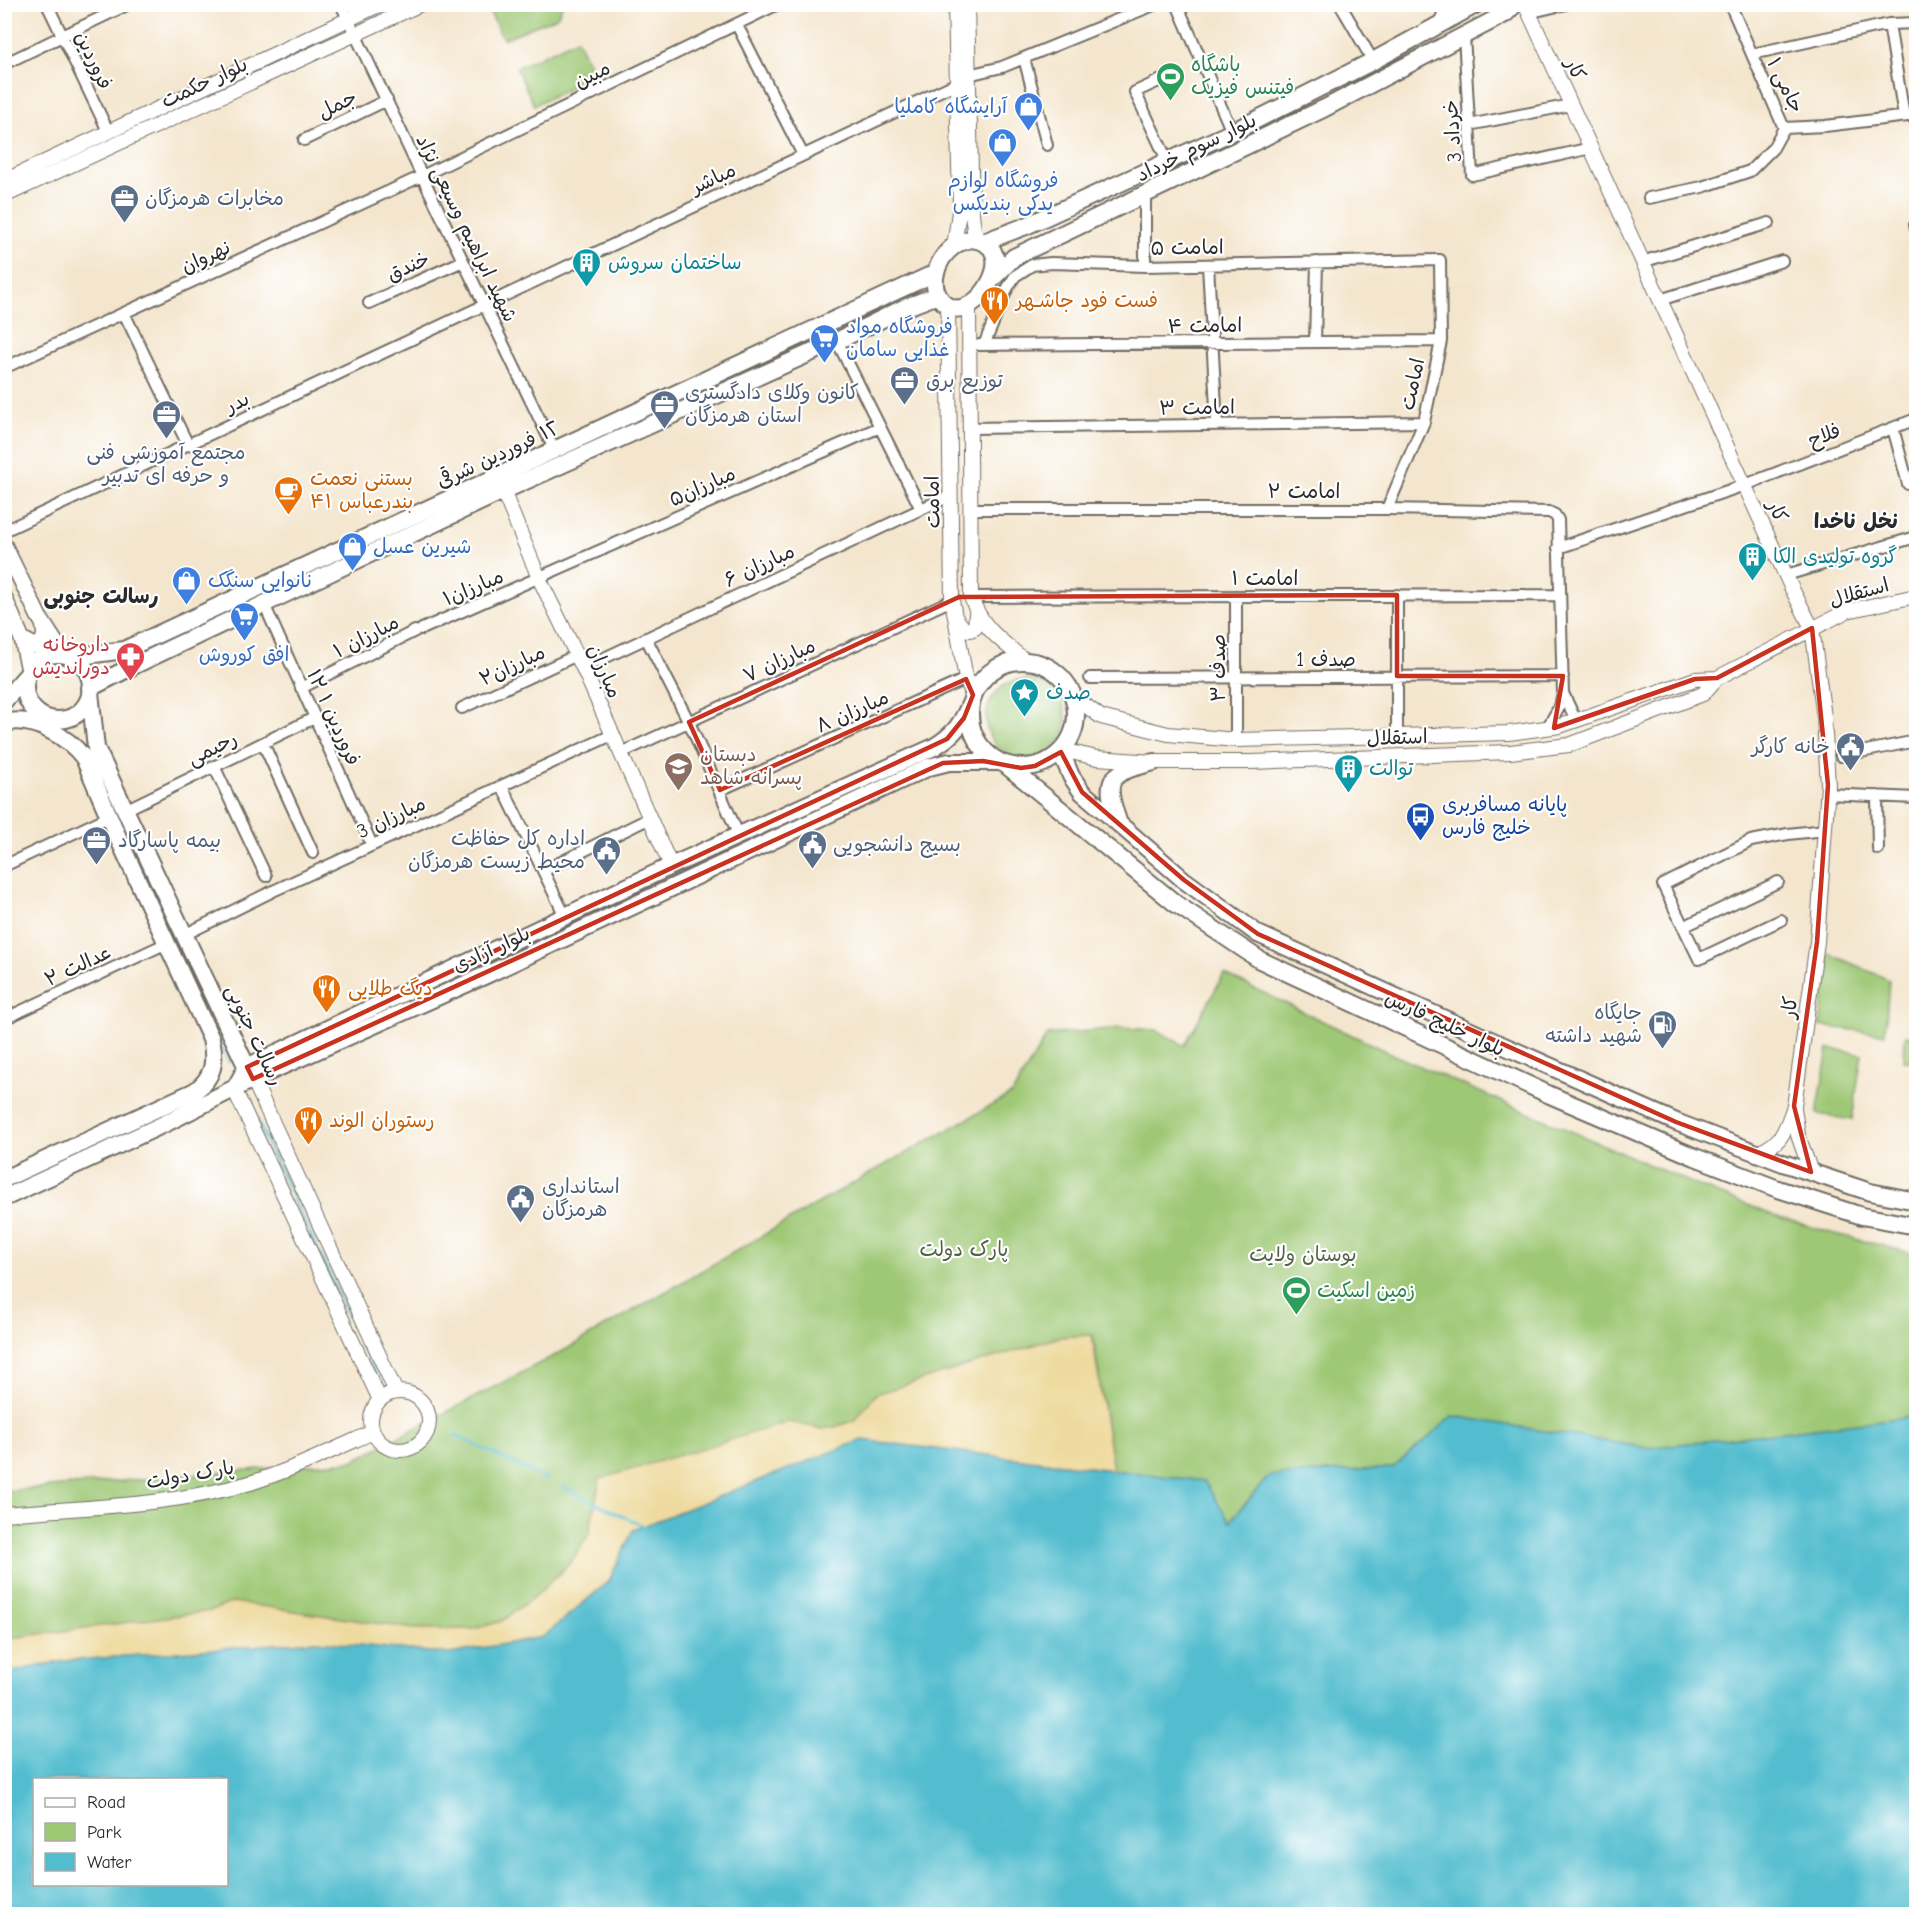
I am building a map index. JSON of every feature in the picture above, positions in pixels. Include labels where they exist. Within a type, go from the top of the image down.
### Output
[{"type":"main road","name":"بلوار سوم خرداد","points":[[981,241],[1026,226],[1232,132],[1438,27],[1477,4]]},
{"type":"main road","name":"بلوار سوم خرداد","points":[[992,279],[1014,257],[1041,243],[1325,108],[1505,14],[1523,7]]},
{"type":"main road","points":[[1026,226],[1024,233],[1027,240],[1033,244],[1041,243]]},
{"type":"main road","points":[[970,239],[981,241],[989,244],[995,257],[996,265],[992,279],[984,292],[969,306],[957,308],[943,301],[935,273],[942,259],[954,246],[970,239]]},
{"type":"main road","name":"١٢ فروردین شرقی","points":[[68,656],[124,650],[935,273]]},
{"type":"main road","points":[[895,292],[904,291],[910,294],[911,300],[904,308]]},
{"type":"main road","name":"١٢ فروردین شرقی","points":[[90,690],[135,665],[503,491],[837,341],[904,308],[943,301]]},
{"type":"main road","points":[[4,545],[43,623],[68,656],[81,664],[87,672],[90,690],[87,703],[71,717],[60,720],[49,719],[31,707],[24,687],[27,673],[22,639],[4,597]]},
{"type":"main road","points":[[22,639],[35,646],[42,642],[45,638],[43,623]]},
{"type":"main road","points":[[124,650],[120,660],[124,665],[135,665]]},
{"type":"main road","points":[[4,701],[35,662],[53,654],[68,656]]},
{"type":"main road","points":[[1013,662],[1027,662],[1051,669],[1067,685],[1073,696],[1075,728],[1062,751],[1049,761],[1021,768],[1003,764],[985,752],[975,737],[970,720],[972,698],[980,683],[1000,666],[1013,662]]},
{"type":"main road","name":"رسالت جنوبی","points":[[90,690],[98,771],[117,813],[144,892],[188,988]]},
{"type":"main road","name":"بلوار آزادی","points":[[250,1073],[565,916],[934,747],[957,730],[972,698]]},
{"type":"main road","name":"رسالت جنوبی","points":[[4,723],[22,722],[46,729],[76,748],[98,771]]},
{"type":"main road","name":"بلوار خلیج فارس","points":[[1062,751],[1071,776],[1082,792],[1184,880],[1258,934],[1676,1122],[1758,1154],[1870,1192],[1917,1200]]},
{"type":"main road","name":"بلوار آزادی","points":[[250,1073],[486,975],[935,765],[949,762],[1003,764]]},
{"type":"main road","points":[[1119,825],[1109,792],[1111,785],[1121,773],[1154,762]]},
{"type":"main road","name":"بلوار خلیج فارس","points":[[1003,764],[1176,904],[1260,960],[1550,1095],[1695,1157],[1778,1189],[1862,1216],[1917,1226]]},
{"type":"main road","name":"رسالت جنوبی","points":[[117,813],[162,884],[250,1073]]},
{"type":"main road","points":[[144,892],[162,884]]},
{"type":"main road","points":[[4,1179],[192,1092],[204,1083],[212,1069],[213,1050],[211,1039],[188,988],[206,980]]},
{"type":"main road","points":[[4,1198],[234,1089],[250,1073]]},
{"type":"street","name":"فروردین","points":[[47,4],[108,131]]},
{"type":"street","points":[[4,64],[129,4]]},
{"type":"street","name":"شهید ابراهیم وسیعی نژاد","points":[[341,4],[555,451]]},
{"type":"street","name":"بلوار حکمت","points":[[4,181],[381,4]]},
{"type":"street","name":"بلوار حکمت","points":[[4,196],[421,4]]},
{"type":"street","name":"مبین","points":[[422,176],[737,25],[754,10],[778,4]]},
{"type":"street","points":[[955,4],[963,79],[972,213],[974,230],[981,241]]},
{"type":"street","points":[[954,246],[960,205],[967,4]]},
{"type":"street","name":"مباشر","points":[[484,305],[963,79],[1002,67],[1156,4]]},
{"type":"street","points":[[1178,4],[1232,132]]},
{"type":"street","points":[[1340,4],[1373,60]]},
{"type":"street","points":[[1438,27],[1447,4]]},
{"type":"street","points":[[1523,7],[1566,4]]},
{"type":"street","name":"جامی ۱","points":[[1730,4],[1784,128],[1825,126],[1916,114]]},
{"type":"street","name":"کار","points":[[1523,7],[1571,105],[1812,628],[1824,717],[1827,794],[1818,942],[1794,1106]]},
{"type":"street","points":[[1752,54],[1889,24],[1917,23]]},
{"type":"street","points":[[1889,24],[1904,116]]},
{"type":"street","points":[[737,25],[803,155]]},
{"type":"street","name":"خرداد 3","points":[[1464,35],[1472,175],[1590,148]]},
{"type":"street","points":[[1024,58],[1047,145]]},
{"type":"street","points":[[1168,162],[1135,92],[1172,75]]},
{"type":"street","name":"جمل","points":[[304,140],[387,100]]},
{"type":"street","points":[[1469,125],[1571,105]]},
{"type":"street","points":[[1649,198],[1702,187],[1750,171],[1773,148],[1784,128]]},
{"type":"street","name":"نهروان","points":[[4,368],[422,176]]},
{"type":"street","points":[[1145,195],[1145,266]]},
{"type":"street","points":[[1642,262],[1769,224]]},
{"type":"street","name":"امامت ۵","points":[[984,345],[1007,289],[1015,276],[1032,265],[1051,263],[1145,266],[1440,260]]},
{"type":"street","name":"امامت","points":[[1387,508],[1424,422],[1441,340],[1440,260]]},
{"type":"street","name":"خندق","points":[[369,303],[463,261]]},
{"type":"street","points":[[1660,300],[1782,261]]},
{"type":"street","points":[[1315,342],[1317,262]]},
{"type":"street","points":[[1208,265],[1216,425]]},
{"type":"street","name":"امامت","points":[[943,301],[951,495],[952,600],[966,679],[972,698]]},
{"type":"street","name":"بدر","points":[[4,531],[484,305]]},
{"type":"street","name":"امامت","points":[[969,306],[971,597],[976,614],[988,630],[1027,662]]},
{"type":"street","points":[[124,314],[188,445]]},
{"type":"street","name":"امامت ۴","points":[[969,345],[1441,340]]},
{"type":"street","points":[[837,341],[921,509]]},
{"type":"street","name":"فلاح","points":[[1558,548],[1745,485],[1917,419]]},
{"type":"street","name":"امامت ۳","points":[[970,428],[1424,422]]},
{"type":"street","name":"مبارزان۵","points":[[539,578],[880,427]]},
{"type":"street","points":[[1893,428],[1908,484],[1917,483]]},
{"type":"street","name":"مبارزان","points":[[503,491],[539,578],[583,668],[671,866]]},
{"type":"street","name":"مبارزان ۶","points":[[583,668],[951,495]]},
{"type":"street","name":"امامت ۲","points":[[970,509],[1387,508],[1549,512],[1558,520],[1563,693]]},
{"type":"street","points":[[1786,575],[1917,537]]},
{"type":"street","name":"مبارزان۱","points":[[418,630],[539,578]]},
{"type":"street","name":"امامت ۱","points":[[971,597],[1560,595]]},
{"type":"street","name":"صدف ۳","points":[[1236,596],[1236,740]]},
{"type":"street","points":[[1396,596],[1397,736]]},
{"type":"street","name":"استقلال","points":[[1062,751],[1097,758],[1154,762],[1251,762],[1510,752],[1569,745],[1703,694],[1717,678],[1847,611],[1917,596]]},
{"type":"street","name":"مبارزان ۷","points":[[621,753],[952,600]]},
{"type":"street","name":"۱۲ فروردین ۱","points":[[264,604],[372,845]]},
{"type":"street","points":[[954,615],[964,629],[970,630],[975,628],[976,614]]},
{"type":"street","name":"مبارزان ۱","points":[[301,688],[418,630]]},
{"type":"street","points":[[646,638],[689,722],[739,836]]},
{"type":"street","name":"مبارزان۲","points":[[462,708],[577,655]]},
{"type":"street","name":"صدف 1","points":[[1090,678],[1563,676]]},
{"type":"street","name":"استقلال","points":[[1073,696],[1101,717],[1168,734],[1236,740],[1509,733],[1576,721],[1695,680],[1717,678]]},
{"type":"street","name":"مبارزان ۸","points":[[720,790],[966,679]]},
{"type":"street","points":[[1563,693],[1576,721]]},
{"type":"street","points":[[1547,728],[1560,706],[1563,693]]},
{"type":"street","name":"رحیمی","points":[[4,866],[314,718]]},
{"type":"street","name":"مبارزان 3","points":[[186,934],[372,845],[612,735]]},
{"type":"street","points":[[1841,756],[1917,741]]},
{"type":"street","points":[[263,743],[313,853]]},
{"type":"street","points":[[214,766],[266,876]]},
{"type":"street","points":[[502,786],[565,916]]},
{"type":"street","points":[[1827,794],[1917,798]]},
{"type":"street","points":[[1877,796],[1878,849]]},
{"type":"street","points":[[543,871],[650,818]]},
{"type":"street","points":[[1781,920],[1699,959],[1663,885],[1751,842],[1788,834],[1825,830]]},
{"type":"street","points":[[1683,927],[1778,882]]},
{"type":"street","name":"عدالت ۲","points":[[4,1019],[167,943]]},
{"type":"street","name":"رسالت جنوبی","points":[[250,1073],[396,1392]]},
{"type":"street","points":[[234,1089],[380,1400]]},
{"type":"street","points":[[1758,1154],[1779,1141],[1794,1106]]},
{"type":"street","points":[[1794,1106],[1800,1142],[1811,1172]]},
{"type":"street","points":[[396,1392],[406,1392],[415,1396],[427,1410],[429,1420],[428,1430],[423,1439],[406,1449],[387,1446],[379,1441],[373,1432],[371,1415],[380,1400],[387,1394],[396,1392]]},
{"type":"street","name":"پارک دولت","points":[[4,1514],[169,1501],[249,1483],[283,1471],[373,1432]]},
{"type":"highlighted area","points":[[1397,595],[1397,676],[1563,676],[1554,728],[1695,679],[1717,678],[1812,628],[1828,785],[1817,942],[1794,1106],[1811,1172],[1676,1122],[1258,934],[1184,880],[1082,792],[1061,752],[1035,766],[1021,768],[983,761],[943,763],[253,1079],[247,1067],[947,739],[964,718],[973,695],[966,679],[720,790],[689,722],[959,597]]},
{"type":"green space","points":[[486,5],[563,5],[557,17],[503,39]]},
{"type":"green space","points":[[577,39],[595,76],[534,105],[516,68]]},
{"type":"green space","points":[[1018,679],[1034,679],[1055,690],[1066,711],[1066,727],[1055,748],[1034,759],[1018,759],[1004,753],[992,741],[986,727],[986,711],[992,697],[1004,685]]},
{"type":"green space","points":[[1828,953],[1889,980],[1885,1034],[1820,1026]]},
{"type":"green space","name":"بوستان ولایت","points":[[1224,974],[1396,1056],[1701,1187],[1775,1216],[1916,1254],[1916,1416],[1647,1448],[1453,1416],[1393,1468],[1269,1476],[1229,1522],[1204,1481],[1113,1470],[1093,1335],[1060,1337],[876,1394],[855,1420],[835,1427],[822,1429],[808,1425],[600,1479],[589,1534],[571,1562],[538,1594],[502,1621],[474,1629],[414,1629],[233,1602],[211,1611],[5,1639],[4,1491],[353,1461],[565,1350],[1012,1094],[1047,1035],[1120,1028],[1157,1030],[1184,1046]]},
{"type":"green space","points":[[1905,1036],[1916,1036],[1916,1062],[1904,1061]]},
{"type":"green space","points":[[1828,1049],[1862,1054],[1852,1120],[1817,1114]]},
{"type":"sand","points":[[1092,1335],[1113,1470],[862,1440],[633,1530],[609,1581],[543,1637],[450,1654],[316,1641],[64,1661],[5,1673],[4,1639],[211,1611],[233,1602],[414,1629],[474,1629],[502,1621],[538,1594],[571,1562],[589,1534],[600,1479],[789,1422],[822,1429],[835,1427],[855,1420],[876,1394],[1060,1337]]},
{"type":"water","points":[[1453,1416],[1647,1448],[1916,1416],[1916,1914],[5,1914],[5,1673],[64,1661],[316,1641],[450,1654],[543,1637],[609,1581],[633,1530],[862,1440],[1204,1481],[1230,1522],[1269,1476],[1393,1468]]},
{"type":"waterway","points":[[219,1040],[229,1062]]},
{"type":"waterway","points":[[251,1108],[384,1392]]},
{"type":"waterway","points":[[433,1425],[437,1427]]},
{"type":"waterway","points":[[455,1435],[546,1479]]},
{"type":"waterway","points":[[563,1487],[643,1526]]},
{"type":"place","name":"باشگاه فیتنس فیزیک","points":[[1170,102]]},
{"type":"place","name":"آرایشگاه کاملیا","points":[[1028,132]]},
{"type":"place","name":"فروشگاه لوازم یدکی بندیکس","points":[[1003,168]]},
{"type":"place","name":"مخابرات هرمزگان","points":[[124,224]]},
{"type":"place","name":"ساختمان سروش","points":[[587,288]]},
{"type":"place","name":"فست فود جاشـهر","points":[[995,326]]},
{"type":"place","name":"فروشگاه مواد غذایی سامان","points":[[825,364]]},
{"type":"place","name":"توزیع برق","points":[[905,406]]},
{"type":"place","name":"کانون وکلای دادگستری استان هرمزگان","points":[[664,430]]},
{"type":"place","name":"مجتمع آموزشی فنی و حرفه ای تدبیر","points":[[166,440]]},
{"type":"place","name":"بستنی نعمت بندرعباس ۴۱","points":[[289,516]]},
{"type":"place","name":"شیرین عسل","points":[[352,572]]},
{"type":"place","name":"گروه تولیدی الکا","points":[[1752,582]]},
{"type":"place","name":"نانوایی سنگک","points":[[187,606]]},
{"type":"place","name":"افق کوروش","points":[[244,642]]},
{"type":"place","name":"داروخانه دوراندیش","points":[[131,682]]},
{"type":"place","name":"صدف","points":[[1025,718]]},
{"type":"place","name":"خانه کارگر","points":[[1851,772]]},
{"type":"place","name":"دبستان پسرانه شاهد","points":[[679,792]]},
{"type":"place","name":"توالت","points":[[1348,794]]},
{"type":"place","name":"پایانه مسافربری خلیج فارس","points":[[1421,842]]},
{"type":"place","name":"بیمه پاسارگاد","points":[[97,866]]},
{"type":"place","name":"بسیج دانشجویی","points":[[812,870]]},
{"type":"place","name":"اداره کل حفاظت محیط زیست هرمزگان","points":[[606,876]]},
{"type":"place","name":"دیگ طلایی","points":[[327,1014]]},
{"type":"place","name":"جایگاه شهید داشته","points":[[1663,1050]]},
{"type":"place","name":"رستوران الوند","points":[[308,1146]]},
{"type":"place","name":"استانداری هرمزگان","points":[[521,1224]]},
{"type":"place","name":"زمین اسکیت","points":[[1296,1316]]},
{"type":"district","name":"نخل ناخدا","points":[[1856,521]]},
{"type":"district","name":"رسالت جنوبی","points":[[101,596]]}]
